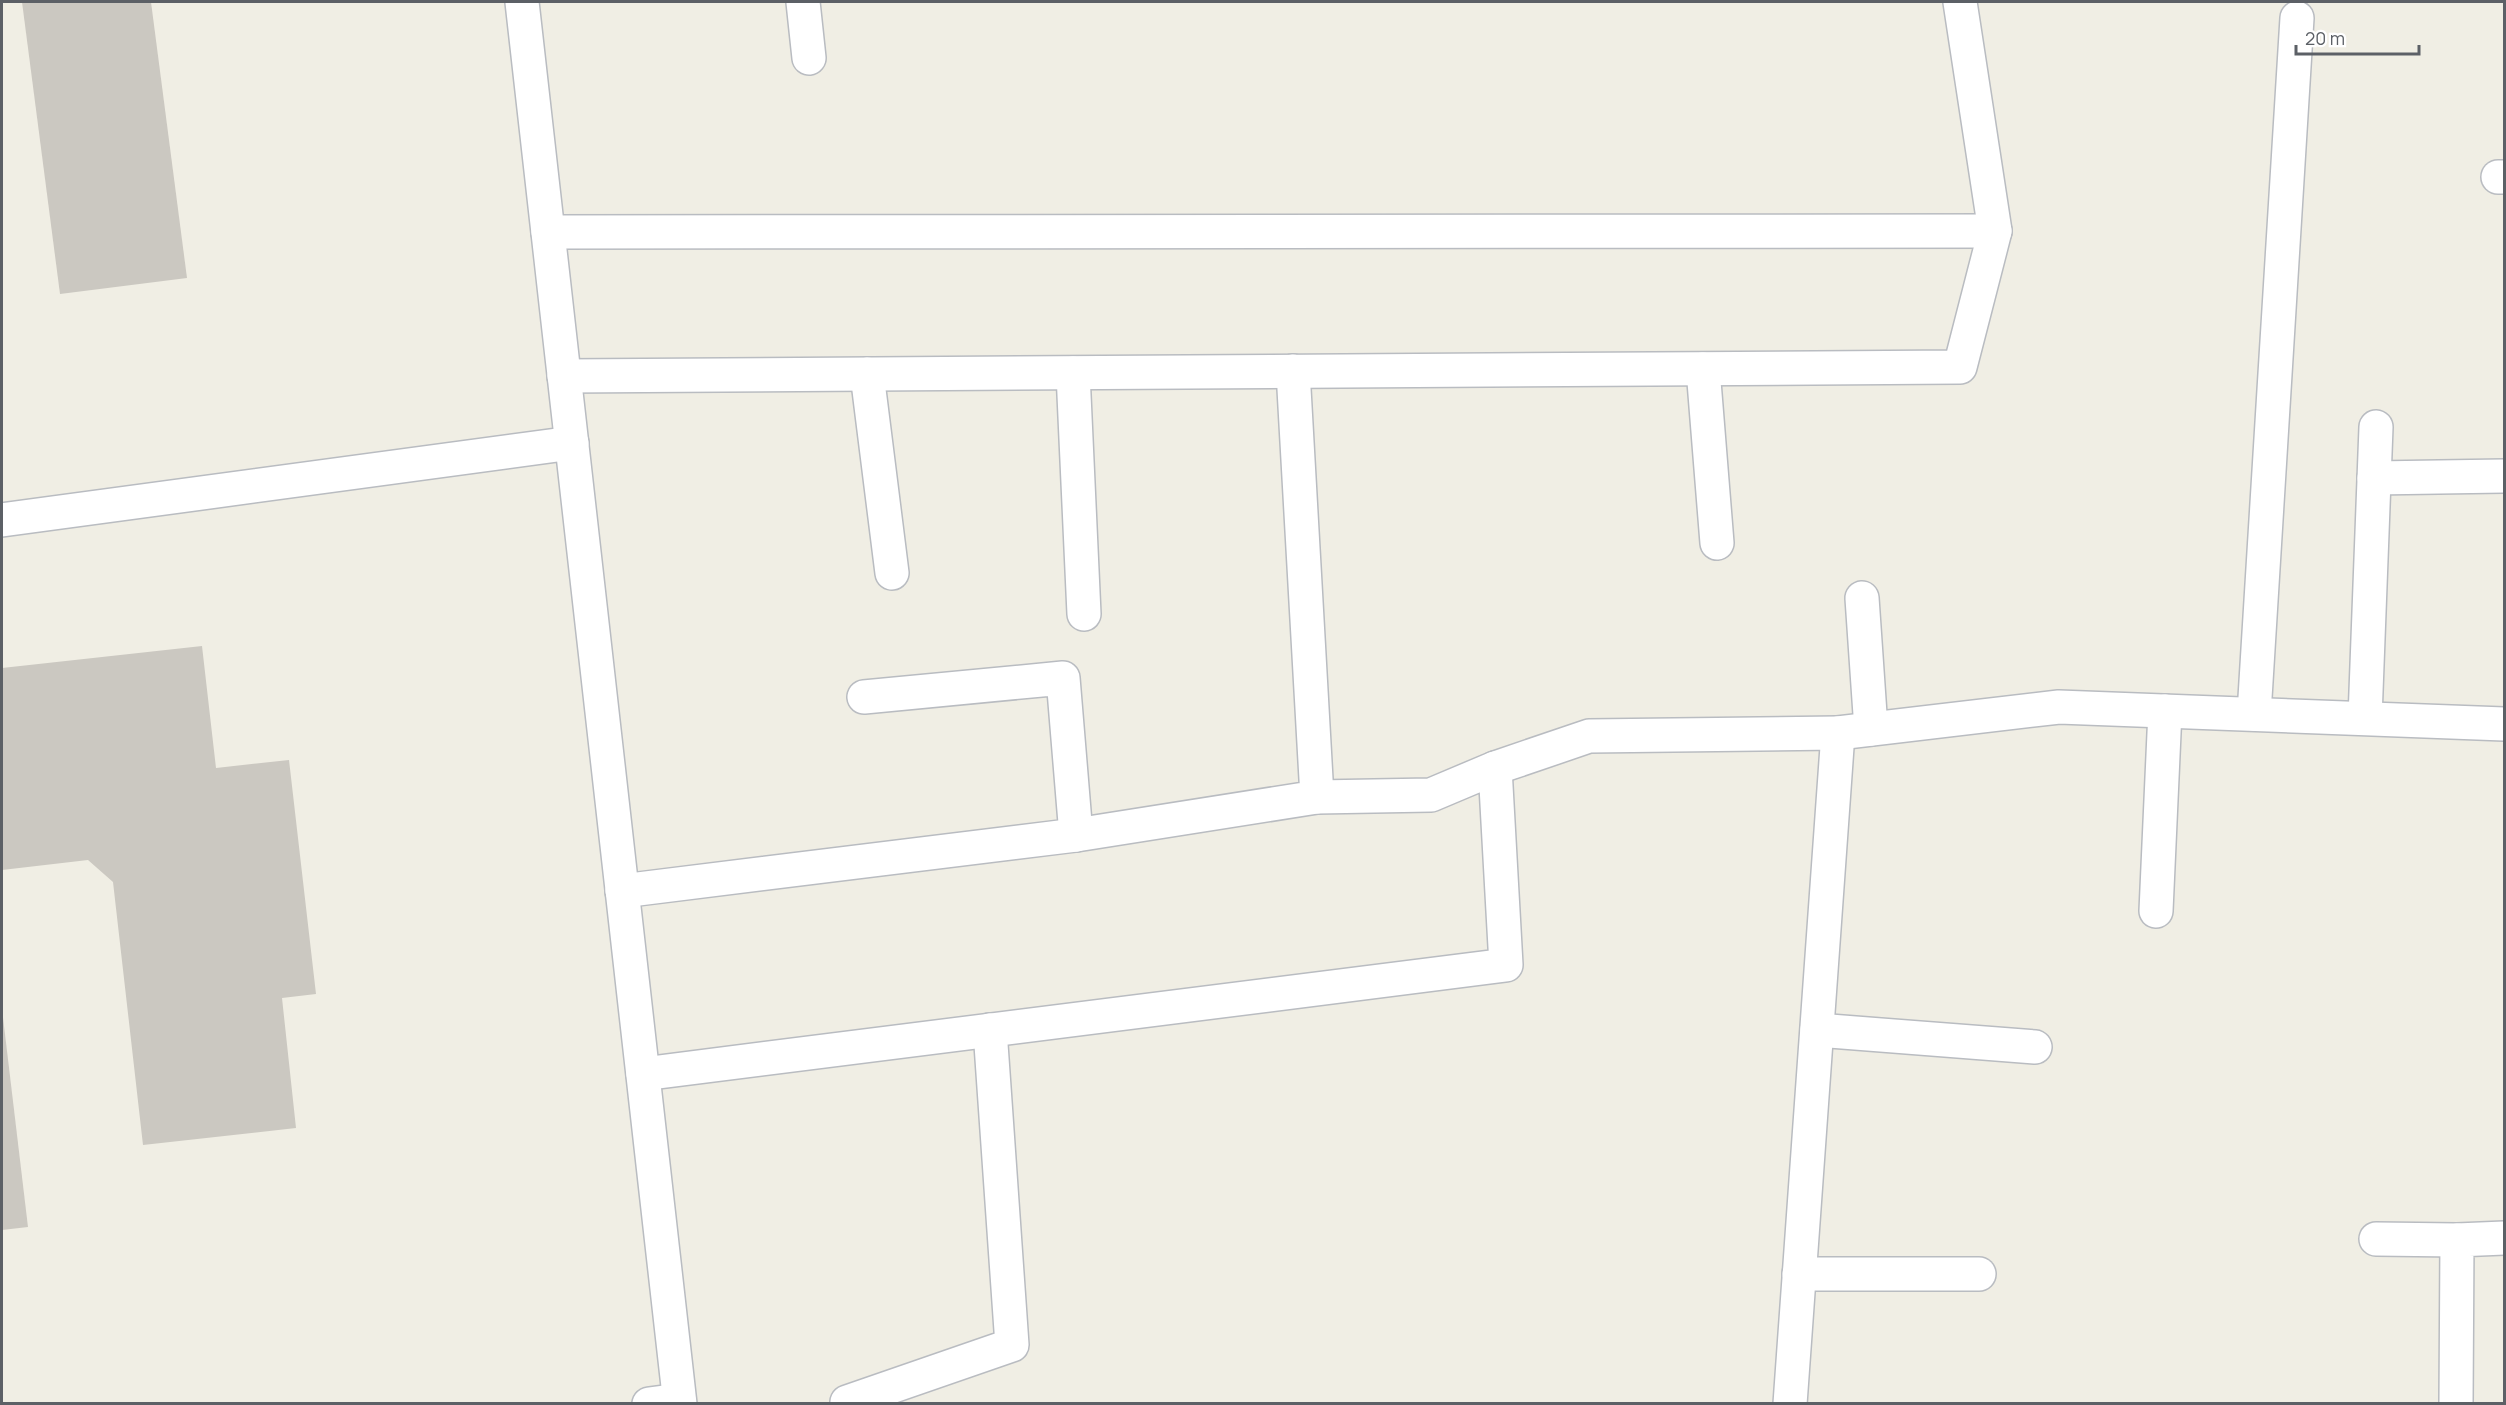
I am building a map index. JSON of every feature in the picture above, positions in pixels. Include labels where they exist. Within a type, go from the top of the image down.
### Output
[{"type":"street","points":[[522,2],[643,1074],[670,1402]]},
{"type":"street","points":[[803,2],[809,58]]},
{"type":"street","points":[[564,376],[1960,367],[1995,231],[1960,2]]},
{"type":"street","points":[[2254,714],[2297,18]]},
{"type":"street","points":[[548,232],[1995,231]]},
{"type":"street","points":[[1702,369],[1717,543]]},
{"type":"street","points":[[1293,371],[1317,797]]},
{"type":"street","points":[[1072,373],[1084,614]]},
{"type":"street","points":[[867,374],[892,573]]},
{"type":"street","points":[[2365,718],[2376,427]]},
{"type":"street","points":[[2,520],[572,443]]},
{"type":"street","points":[[2374,478],[2505,476]]},
{"type":"street","points":[[1862,598],[1871,729]]},
{"type":"street","points":[[864,697],[1063,678],[1076,835]]},
{"type":"street","points":[[622,891],[1076,835],[1317,797],[1431,795],[1495,768],[1589,736],[1838,733],[2059,707],[2505,724]]},
{"type":"street","points":[[2156,911],[2165,711]]},
{"type":"street","points":[[1790,1404],[1838,733]]},
{"type":"street","points":[[643,1074],[1506,965],[1495,768]]},
{"type":"street","points":[[847,1402],[1012,1345],[990,1030]]},
{"type":"street","points":[[1817,1030],[2035,1047]]},
{"type":"street","points":[[2376,1239],[2505,1238]]},
{"type":"street","points":[[2456,1404],[2457,1240]]},
{"type":"street","points":[[1799,1274],[1979,1274]]},
{"type":"building","points":[[22,2],[151,2],[187,278],[60,294]]},
{"type":"building","points":[[202,646],[216,768],[289,760],[316,994],[282,998],[296,1128],[143,1145],[113,882],[88,860],[2,870],[2,668]]},
{"type":"building","points":[[2,1009],[28,1227],[2,1230]]}]
